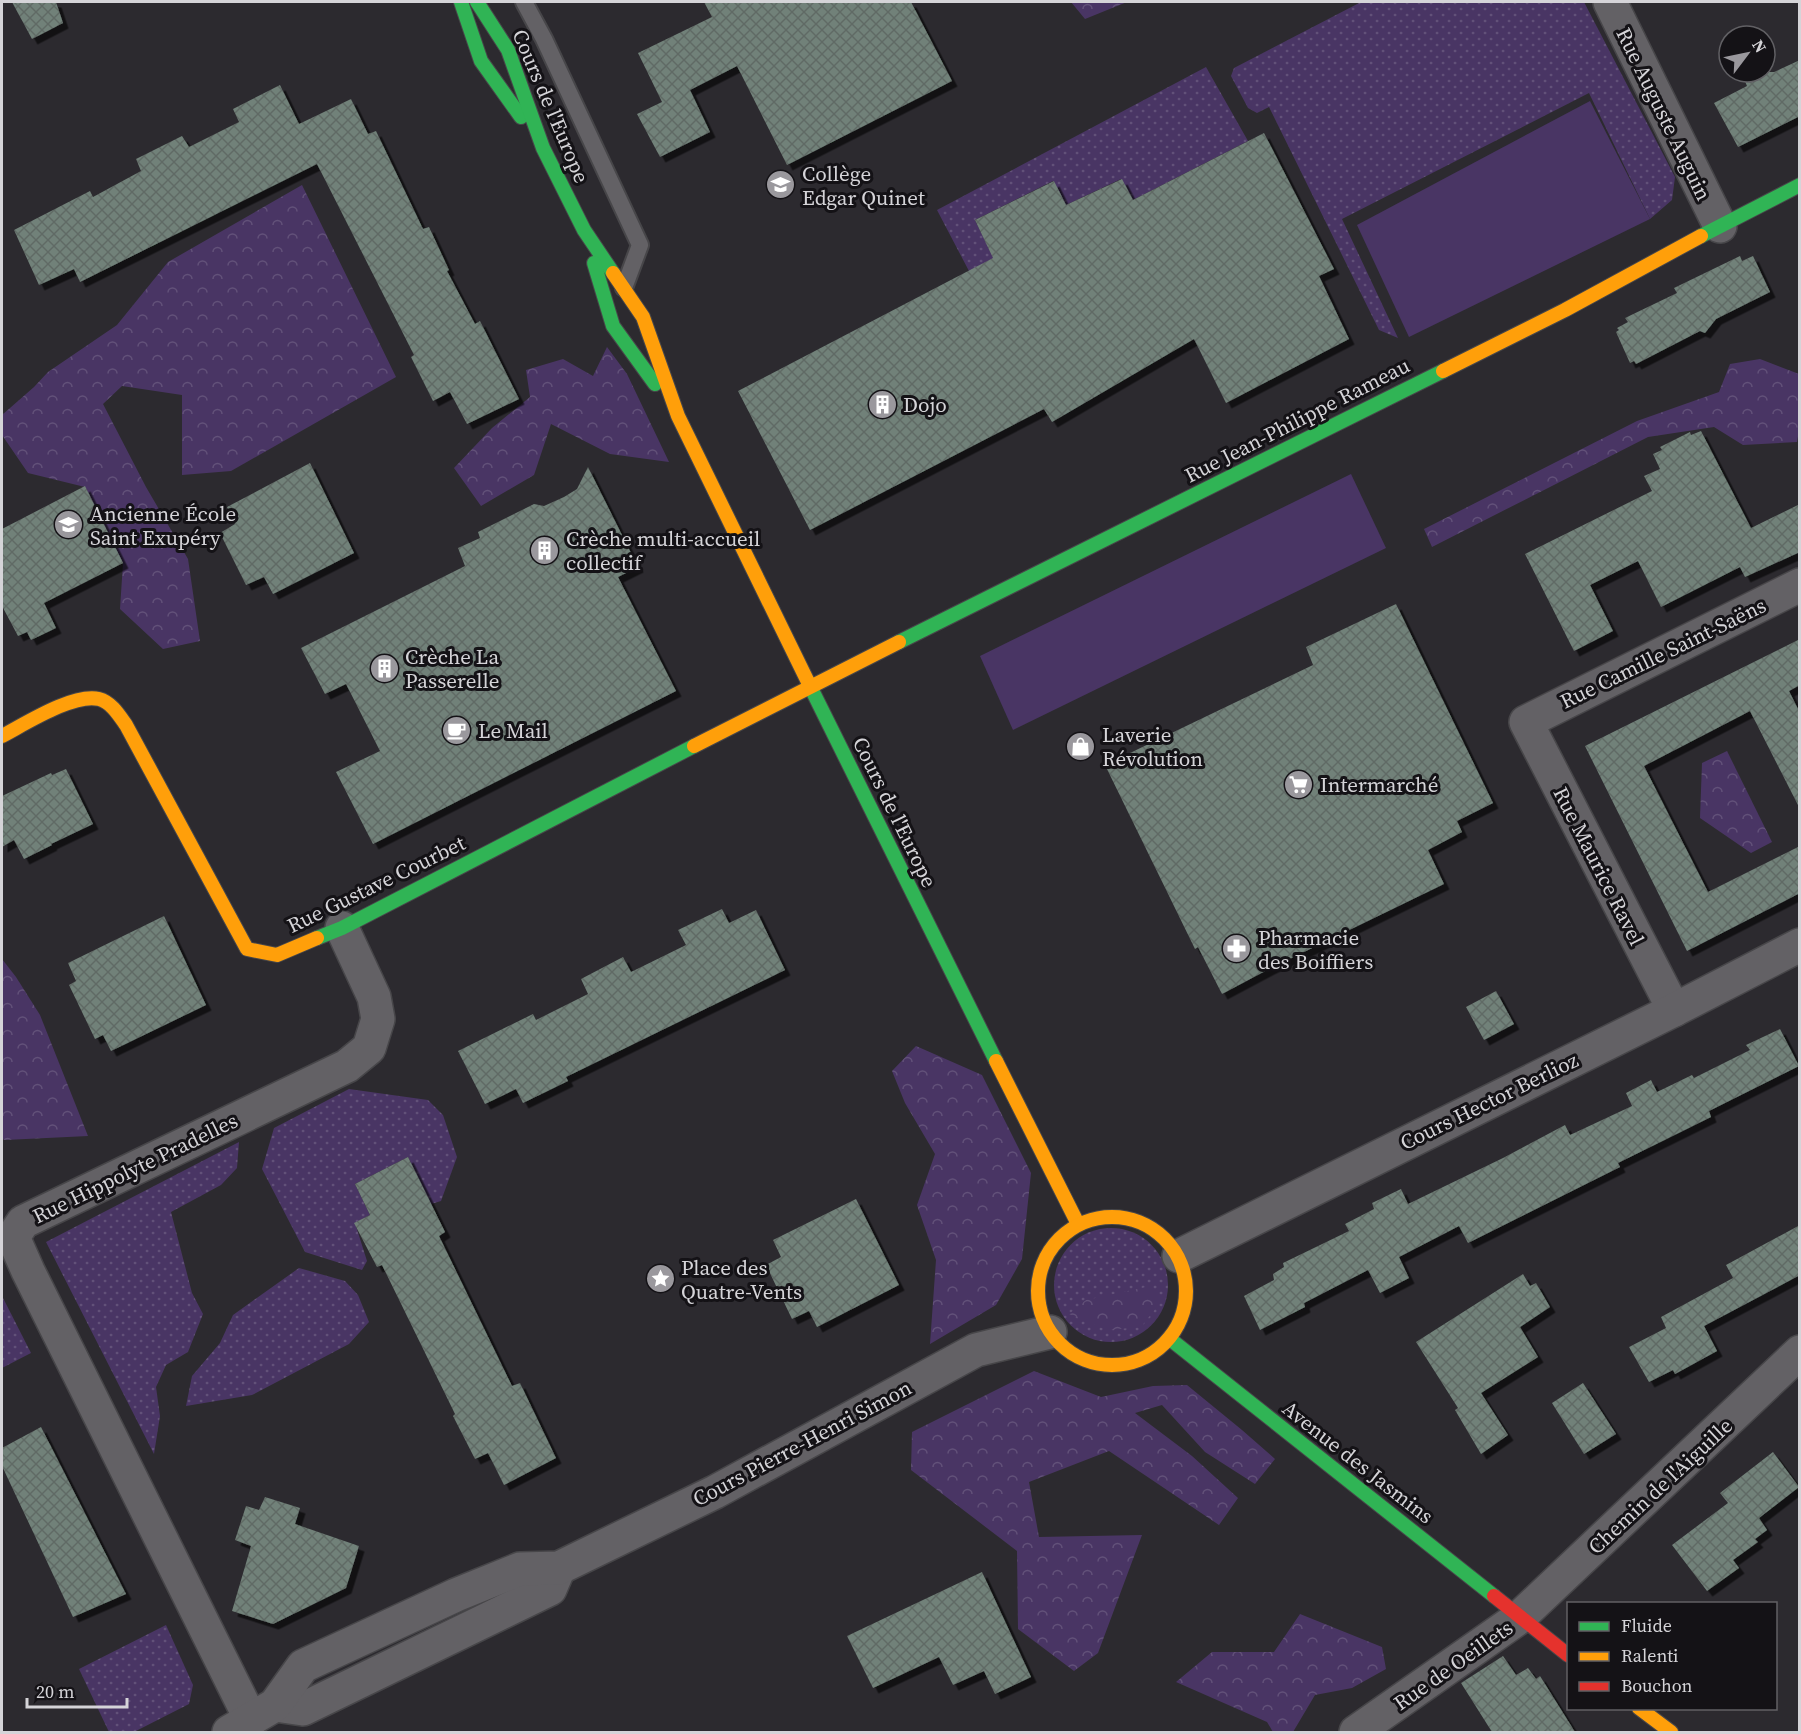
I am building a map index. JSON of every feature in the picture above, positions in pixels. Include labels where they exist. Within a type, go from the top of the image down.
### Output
[{"type":"street","points":[[461,2],[481,61],[543,148]]},
{"type":"street","name":"Cours de l'Europe","points":[[477,2],[508,50],[543,148],[584,230],[643,317],[678,416],[854,777],[1078,1224]]},
{"type":"street","name":"Rue Auguste Auguin","points":[[1610,2],[1720,226]]},
{"type":"street","name":"Rue Jean-Philippe Rameau","points":[[810,686],[1565,310],[1800,184]]},
{"type":"street","name":"Cours de l'Europe","points":[[584,230],[613,326],[678,416]]},
{"type":"street","name":"Rue Camille Saint-Saëns","points":[[1526,722],[1800,585]]},
{"type":"street","name":"Rue Gustave Courbet","points":[[2,736],[64,705],[81,700],[99,699],[114,707],[126,725],[247,949],[277,955],[342,928],[810,686]]},
{"type":"street","name":"Rue Maurice Ravel","points":[[1526,722],[1674,1010]]},
{"type":"street","name":"Rue Hippolyte Pradelles","points":[[252,1719],[38,1290],[7,1240],[23,1221],[347,1066],[369,1048],[378,1019],[374,997],[342,928]]},
{"type":"street","name":"Cours Hector Berlioz","points":[[1179,1256],[1800,945]]},
{"type":"street","points":[[1111,1216],[1137,1220],[1168,1241],[1179,1256],[1186,1279],[1187,1298],[1180,1323],[1170,1340],[1146,1358],[1128,1364],[1109,1366],[1087,1361],[1064,1348],[1045,1323],[1038,1295],[1039,1279],[1047,1254],[1059,1239],[1078,1224],[1111,1216]]},
{"type":"street","name":"Cours Pierre-Henri Simon","points":[[252,1719],[303,1665],[456,1595],[520,1569],[559,1568],[715,1492],[976,1350],[1050,1332]]},
{"type":"street","name":"Avenue des Jasmins","points":[[1170,1340],[1567,1652]]},
{"type":"street","name":"Chemin de l'Aiguille","points":[[1520,1617],[1800,1353]]},
{"type":"street","name":"Rue de Oeillets","points":[[1356,1732],[1520,1617]]},
{"type":"street","points":[[1642,1710],[1671,1732]]},
{"type":"lane","points":[[524,2],[544,39],[639,245],[624,288]]},
{"type":"green space","points":[[1071,2],[1127,2],[1085,19]]},
{"type":"green space","points":[[1361,2],[1584,2],[1675,177],[1672,200],[1650,219],[1589,93],[1342,219],[1398,338],[1379,330],[1269,107],[1257,113],[1248,108],[1231,76],[1234,68]]},
{"type":"green space","points":[[1206,67],[1248,141],[1133,200],[1121,179],[1066,205],[1053,181],[975,220],[1045,363],[1024,376],[937,210]]},
{"type":"green space","points":[[1590,101],[1650,219],[1409,337],[1357,225]]},
{"type":"green space","points":[[302,185],[396,377],[231,471],[182,475],[182,395],[122,386],[103,404],[146,487],[188,559],[200,641],[163,649],[120,609],[123,563],[85,487],[28,473],[2,435],[2,415],[48,372],[117,325],[168,262]]},
{"type":"green space","points":[[607,347],[627,374],[669,462],[610,454],[551,424],[534,475],[481,506],[454,468],[492,428],[530,397],[526,370],[563,359],[593,376]]},
{"type":"green space","points":[[1760,359],[1799,374],[1800,425],[1797,442],[1743,445],[1714,427],[1648,437],[1432,547],[1424,529],[1637,421],[1719,392],[1730,364]]},
{"type":"green space","points":[[1351,474],[1386,548],[1013,730],[980,656]]},
{"type":"green space","points":[[1727,751],[1772,842],[1751,853],[1700,818],[1702,763]]},
{"type":"green space","points":[[2,959],[40,1015],[88,1136],[2,1139]]},
{"type":"green space","points":[[916,1046],[982,1075],[1031,1173],[1022,1259],[996,1305],[930,1344],[936,1260],[917,1205],[935,1154],[905,1103],[892,1071]]},
{"type":"green space","points":[[349,1089],[428,1100],[443,1115],[457,1157],[441,1201],[431,1204],[408,1157],[355,1184],[370,1215],[355,1223],[367,1261],[362,1270],[305,1252],[262,1169],[274,1128]]},
{"type":"green space","points":[[239,1142],[237,1168],[221,1185],[171,1212],[192,1293],[203,1314],[188,1352],[166,1365],[156,1387],[160,1416],[154,1454],[46,1242]]},
{"type":"green space","points":[[1111,1228],[1133,1232],[1151,1245],[1164,1263],[1168,1285],[1164,1307],[1151,1325],[1133,1338],[1111,1342],[1089,1338],[1071,1325],[1058,1307],[1054,1285],[1058,1263],[1071,1245],[1089,1232]]},
{"type":"green space","points":[[299,1268],[345,1281],[358,1295],[369,1322],[349,1344],[252,1395],[186,1406],[192,1376],[220,1343],[233,1315]]},
{"type":"green space","points":[[1151,1286],[1160,1303],[1141,1327],[1107,1330],[1069,1314],[1086,1300]]},
{"type":"green space","points":[[2,1296],[31,1353],[2,1368]]},
{"type":"green space","points":[[1034,1371],[1101,1397],[1153,1386],[1187,1385],[1275,1459],[1255,1484],[1205,1452],[1162,1405],[1135,1413],[1192,1456],[1238,1498],[1219,1525],[1109,1451],[1029,1482],[1039,1537],[1142,1535],[1098,1653],[1074,1671],[1018,1629],[1017,1551],[911,1470],[912,1432]]},
{"type":"green space","points":[[1300,1614],[1382,1647],[1386,1669],[1352,1688],[1315,1695],[1293,1732],[1273,1732],[1267,1722],[1176,1682],[1212,1652],[1274,1652]]},
{"type":"green space","points":[[166,1625],[193,1685],[189,1704],[134,1732],[109,1732],[79,1669]]},
{"type":"building","points":[[12,2],[56,2],[63,23],[32,39]]},
{"type":"building","points":[[704,2],[911,2],[952,81],[787,165],[737,66],[690,90],[710,132],[660,157],[637,114],[662,102],[638,53],[712,17]]},
{"type":"building","points":[[1800,60],[1800,116],[1738,147],[1714,103],[1747,86],[1746,84],[1777,84],[1777,71]]},
{"type":"building","points":[[280,85],[299,124],[351,99],[368,134],[376,131],[423,229],[429,227],[449,270],[447,271],[475,324],[480,321],[519,399],[467,424],[450,392],[433,401],[411,357],[414,355],[317,164],[80,282],[74,269],[39,285],[14,230],[90,191],[93,197],[141,171],[136,159],[182,136],[189,147],[239,122],[233,109]]},
{"type":"building","points":[[1264,133],[1334,269],[1319,276],[1349,339],[1226,403],[1194,339],[1052,422],[1044,409],[810,530],[738,391],[993,258],[975,220],[1054,181],[1066,205],[1122,179],[1133,200]]},
{"type":"building","points":[[1740,256],[1742,261],[1753,256],[1770,292],[1716,319],[1705,333],[1700,331],[1636,364],[1634,361],[1630,363],[1616,332],[1619,330],[1617,328],[1628,322],[1625,318],[1677,293],[1674,288]]},
{"type":"building","points":[[1701,431],[1751,528],[1800,504],[1800,552],[1745,577],[1740,567],[1661,607],[1638,561],[1590,585],[1613,631],[1574,651],[1525,554],[1652,491],[1644,476],[1660,469],[1653,454],[1662,450],[1660,447],[1690,432],[1691,435]]},
{"type":"building","points":[[310,463],[354,553],[273,594],[264,577],[246,585],[220,533],[235,524],[227,507]]},
{"type":"building","points":[[588,467],[638,567],[618,577],[676,691],[373,844],[336,772],[380,751],[346,684],[325,694],[301,648],[465,566],[458,548],[480,538],[478,532],[534,504],[544,506],[577,489]]},
{"type":"building","points":[[85,486],[123,563],[44,603],[56,628],[31,640],[27,632],[18,636],[2,606],[2,529]]},
{"type":"building","name":"Intermarché","points":[[1396,604],[1493,803],[1457,821],[1462,832],[1428,850],[1444,884],[1222,994],[1198,947],[1195,949],[1105,765],[1313,665],[1306,647]]},
{"type":"building","points":[[1800,639],[1800,685],[1789,691],[1800,713],[1800,809],[1750,711],[1644,766],[1708,892],[1800,846],[1800,893],[1687,951],[1585,746]]},
{"type":"building","points":[[66,769],[93,824],[24,859],[14,840],[2,847],[2,796],[51,773],[52,775]]},
{"type":"building","points":[[722,909],[729,923],[756,910],[785,970],[566,1077],[568,1081],[523,1103],[516,1089],[485,1104],[458,1051],[533,1014],[536,1020],[588,994],[581,979],[623,957],[631,972],[686,945],[678,930]]},
{"type":"building","points":[[164,916],[206,1005],[111,1051],[103,1035],[95,1039],[69,985],[76,981],[68,963]]},
{"type":"building","points":[[1496,991],[1514,1024],[1484,1040],[1466,1007]]},
{"type":"building","points":[[1780,1029],[1799,1066],[1709,1111],[1711,1117],[1618,1163],[1620,1167],[1468,1243],[1459,1226],[1399,1257],[1409,1278],[1380,1293],[1368,1270],[1304,1303],[1305,1307],[1260,1330],[1244,1296],[1274,1280],[1273,1274],[1284,1267],[1283,1263],[1349,1231],[1345,1224],[1374,1209],[1372,1203],[1401,1189],[1408,1204],[1565,1125],[1570,1135],[1632,1106],[1626,1093],[1651,1080],[1657,1092],[1692,1075],[1694,1078],[1750,1050],[1746,1045]]},
{"type":"building","points":[[408,1157],[445,1232],[439,1236],[512,1386],[520,1383],[556,1458],[504,1485],[488,1453],[475,1459],[382,1265],[377,1267],[354,1223],[370,1215],[355,1184]]},
{"type":"building","points":[[856,1199],[899,1285],[817,1327],[809,1311],[792,1319],[766,1265],[781,1257],[773,1240]]},
{"type":"building","points":[[1800,1225],[1800,1275],[1704,1326],[1717,1351],[1675,1374],[1673,1370],[1649,1382],[1629,1347],[1666,1328],[1661,1317],[1733,1278],[1726,1265]]},
{"type":"building","points":[[1523,1274],[1530,1286],[1536,1283],[1550,1307],[1520,1327],[1538,1357],[1481,1393],[1508,1435],[1481,1454],[1455,1410],[1458,1408],[1416,1342]]},
{"type":"building","points":[[1583,1383],[1616,1434],[1584,1454],[1552,1403]]},
{"type":"building","points":[[41,1427],[126,1594],[73,1617],[2,1466],[2,1448]]},
{"type":"building","points":[[1773,1452],[1799,1487],[1759,1518],[1767,1530],[1755,1539],[1758,1542],[1733,1560],[1739,1568],[1707,1591],[1672,1545],[1728,1503],[1720,1493]]},
{"type":"building","points":[[265,1497],[300,1508],[295,1524],[359,1546],[346,1588],[273,1624],[232,1611],[251,1546],[235,1540],[246,1506],[259,1510]]},
{"type":"building","points":[[982,1572],[1031,1677],[995,1694],[984,1671],[953,1685],[939,1657],[873,1688],[847,1636]]},
{"type":"building","points":[[1503,1656],[1516,1675],[1528,1668],[1536,1679],[1540,1676],[1575,1732],[1492,1732],[1461,1683]]},
{"type":"traffic: fast","points":[[461,2],[481,61],[521,117]]},
{"type":"traffic: fast","points":[[477,2],[508,50],[543,148],[584,230],[613,273]]},
{"type":"traffic: fast","points":[[1701,236],[1800,185]]},
{"type":"traffic: fast","points":[[594,263],[613,326],[655,384]]},
{"type":"traffic: fast","points":[[899,642],[1443,371]]},
{"type":"traffic: fast","points":[[808,682],[996,1061]]},
{"type":"traffic: fast","points":[[317,938],[342,928],[694,746]]},
{"type":"traffic: fast","points":[[1170,1339],[1494,1596]]},
{"type":"traffic: slow","points":[[1443,371],[1565,310],[1701,236]]},
{"type":"traffic: slow","points":[[613,273],[643,317],[678,416],[808,682]]},
{"type":"traffic: slow","points":[[694,746],[899,642]]},
{"type":"traffic: slow","points":[[2,736],[63,705],[88,698],[99,699],[107,703],[126,725],[247,949],[277,955],[317,938]]},
{"type":"traffic: slow","points":[[996,1061],[1078,1224]]},
{"type":"traffic: slow","points":[[1112,1217],[1140,1222],[1165,1238],[1181,1263],[1186,1291],[1181,1319],[1165,1344],[1140,1360],[1112,1365],[1084,1360],[1059,1344],[1043,1319],[1038,1291],[1043,1263],[1059,1238],[1084,1222],[1112,1217]]},
{"type":"traffic: slow","points":[[1642,1710],[1671,1732]]},
{"type":"traffic: jam","points":[[1494,1596],[1567,1654]]},
{"type":"place","name":"Collège Edgar Quinet","points":[[781,185]]},
{"type":"place","name":"Dojo","points":[[882,404]]},
{"type":"place","name":"Ancienne École Saint Exupéry","points":[[69,525]]},
{"type":"place","name":"Crèche multi-accueil collectif","points":[[545,550]]},
{"type":"place","name":"Crèche La Passerelle","points":[[384,668]]},
{"type":"place","name":"Le Mail","points":[[457,730]]},
{"type":"place","name":"Laverie Révolution","points":[[1081,746]]},
{"type":"place","name":"Intermarché","points":[[1299,784]]},
{"type":"place","name":"Pharmacie des Boiffiers","points":[[1237,949]]},
{"type":"place","name":"Place des Quatre-Vents","points":[[660,1279]]}]
